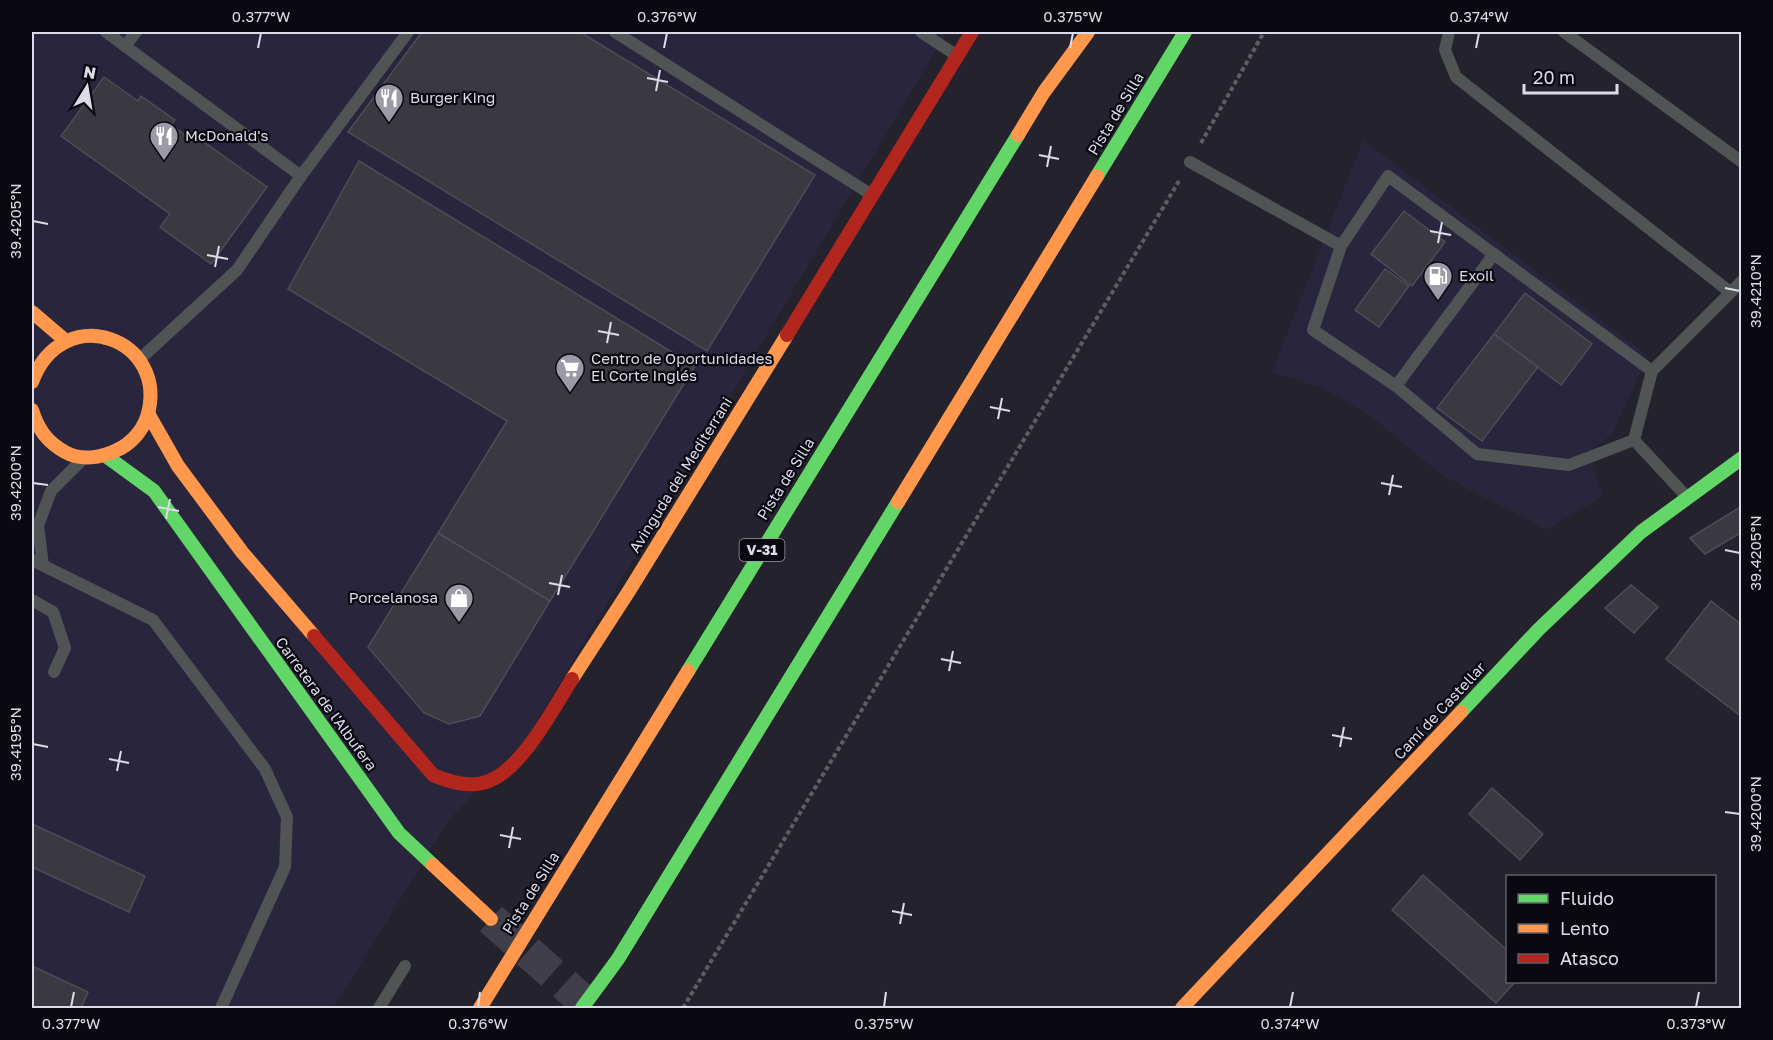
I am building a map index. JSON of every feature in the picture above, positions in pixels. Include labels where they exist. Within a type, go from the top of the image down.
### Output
[{"type":"main road","name":"Avinguda del Mediterrani","points":[[146,421],[242,552],[433,774],[448,782],[474,786],[500,777],[543,723],[607,626],[972,32]]},
{"type":"main road","name":"Pista de Silla","points":[[480,1008],[1044,92],[1088,32]]},
{"type":"main road","name":"Pista de Silla","points":[[582,1008],[618,959],[1185,32]]},
{"type":"main road","points":[[1044,92],[1055,52]]},
{"type":"main road","points":[[32,312],[66,341]]},
{"type":"main road","points":[[32,382],[36,368],[49,352],[66,341],[82,336],[98,336],[114,340],[140,360],[148,377],[152,396],[146,421],[147,449]]},
{"type":"main road","points":[[32,411],[37,426],[50,442],[66,452],[85,457],[106,456],[121,450],[134,439],[146,421]]},
{"type":"main road","points":[[106,456],[154,491]]},
{"type":"main road","name":"Camí de Castellar","points":[[1182,1008],[1539,629],[1641,532],[1742,458]]},
{"type":"main road","points":[[150,470],[154,491]]},
{"type":"main road","name":"Carretera de l'Albufera","points":[[154,491],[399,833],[490,919]]},
{"type":"main road","points":[[607,999],[618,959]]},
{"type":"lane","points":[[106,32],[301,176]]},
{"type":"lane","points":[[125,46],[136,32]]},
{"type":"lane","points":[[140,360],[237,270],[301,176],[408,32]]},
{"type":"lane","points":[[615,32],[872,195]]},
{"type":"lane","points":[[921,32],[957,56]]},
{"type":"lane","points":[[1449,32],[1445,50],[1456,77],[1730,292]]},
{"type":"lane","points":[[1564,32],[1742,162]]},
{"type":"lane","points":[[1190,162],[1341,246]]},
{"type":"lane","points":[[1634,440],[1569,465],[1477,454],[1396,386],[1313,330],[1341,246],[1388,176],[1652,371]]},
{"type":"lane","points":[[1396,386],[1494,254]]},
{"type":"lane","points":[[1634,440],[1652,371],[1742,281]]},
{"type":"lane","points":[[32,441],[37,426]]},
{"type":"lane","points":[[1634,440],[1688,497]]},
{"type":"lane","points":[[85,457],[51,491],[38,526],[37,562],[153,620],[265,769],[287,817],[285,867],[221,1008]]},
{"type":"lane","points":[[32,600],[53,612],[65,648],[54,672]]},
{"type":"lane","points":[[379,1008],[405,966]]},
{"type":"path","points":[[683,1008],[1190,162],[1264,32]]},
{"type":"shaded area","points":[[32,32],[947,32],[527,738],[448,821],[334,1008],[32,1008]]},
{"type":"shaded area","name":"Exoil","points":[[1363,140],[1648,356],[1613,433],[1587,454],[1604,495],[1547,530],[1443,476],[1368,414],[1324,389],[1272,372]]},
{"type":"building","points":[[422,32],[580,32],[815,175],[707,351],[348,132]]},
{"type":"building","name":"McDonald's","points":[[104,77],[138,101],[141,96],[175,120],[171,125],[187,136],[190,132],[267,187],[211,264],[160,227],[170,214],[61,136]]},
{"type":"building","name":"Centro de Oportunidades El Corte Inglés","points":[[359,161],[695,366],[550,601],[438,533],[507,421],[288,289]]},
{"type":"building","points":[[1404,211],[1445,242],[1412,286],[1371,254]]},
{"type":"building","points":[[1385,269],[1409,286],[1379,327],[1355,310]]},
{"type":"building","points":[[1525,293],[1592,344],[1561,385],[1494,334]]},
{"type":"building","points":[[1494,334],[1538,367],[1482,441],[1437,408]]},
{"type":"building","points":[[1742,506],[1742,532],[1705,554],[1690,538]]},
{"type":"building","name":"Porcelanosa","points":[[438,533],[550,601],[480,716],[449,724],[424,713],[368,647]]},
{"type":"building","points":[[1631,585],[1658,607],[1634,633],[1605,608]]},
{"type":"building","points":[[1711,601],[1742,625],[1742,717],[1666,659]]},
{"type":"building","points":[[1492,788],[1543,834],[1520,860],[1469,814]]},
{"type":"building","points":[[32,824],[145,876],[129,912],[32,867]]},
{"type":"building","points":[[1423,875],[1506,949],[1506,983],[1514,983],[1496,1003],[1392,910]]},
{"type":"building","points":[[32,966],[88,992],[81,1008],[32,1008]]},
{"type":"tunnel","points":[[491,919],[591,1008]]},
{"type":"traffic: fast","points":[[1097,176],[1185,32]]},
{"type":"traffic: fast","points":[[688,671],[1018,135]]},
{"type":"traffic: fast","points":[[106,456],[154,491],[399,833],[433,865]]},
{"type":"traffic: fast","points":[[1461,712],[1539,629],[1641,532],[1742,458]]},
{"type":"traffic: fast","points":[[582,1008],[618,959],[898,502]]},
{"type":"traffic: slow","points":[[1018,135],[1044,92],[1088,32]]},
{"type":"traffic: slow","points":[[898,502],[1097,176]]},
{"type":"traffic: slow","points":[[32,312],[66,341]]},
{"type":"traffic: slow","points":[[572,679],[787,335]]},
{"type":"traffic: slow","points":[[32,382],[47,356],[66,341],[88,336],[110,339],[129,350],[144,367],[150,390],[147,417],[139,432],[122,447],[98,457],[71,455],[53,444],[37,423],[32,410]]},
{"type":"traffic: slow","points":[[149,415],[178,466],[242,552],[314,636]]},
{"type":"traffic: slow","points":[[480,1008],[688,671]]},
{"type":"traffic: slow","points":[[1182,1008],[1461,712]]},
{"type":"traffic: slow","points":[[433,865],[491,919]]},
{"type":"traffic: jam","points":[[787,335],[972,32]]},
{"type":"traffic: jam","points":[[314,636],[433,775],[458,783],[483,783],[509,768],[534,739],[572,679]]},
{"type":"place","name":"Burger King","points":[[389,124]]},
{"type":"place","name":"McDonald's","points":[[164,162]]},
{"type":"place","name":"Exoil","points":[[1438,302]]},
{"type":"place","name":"Centro de Oportunidades El Corte Inglés","points":[[570,394]]},
{"type":"place","name":"Porcelanosa","points":[[459,624]]}]
